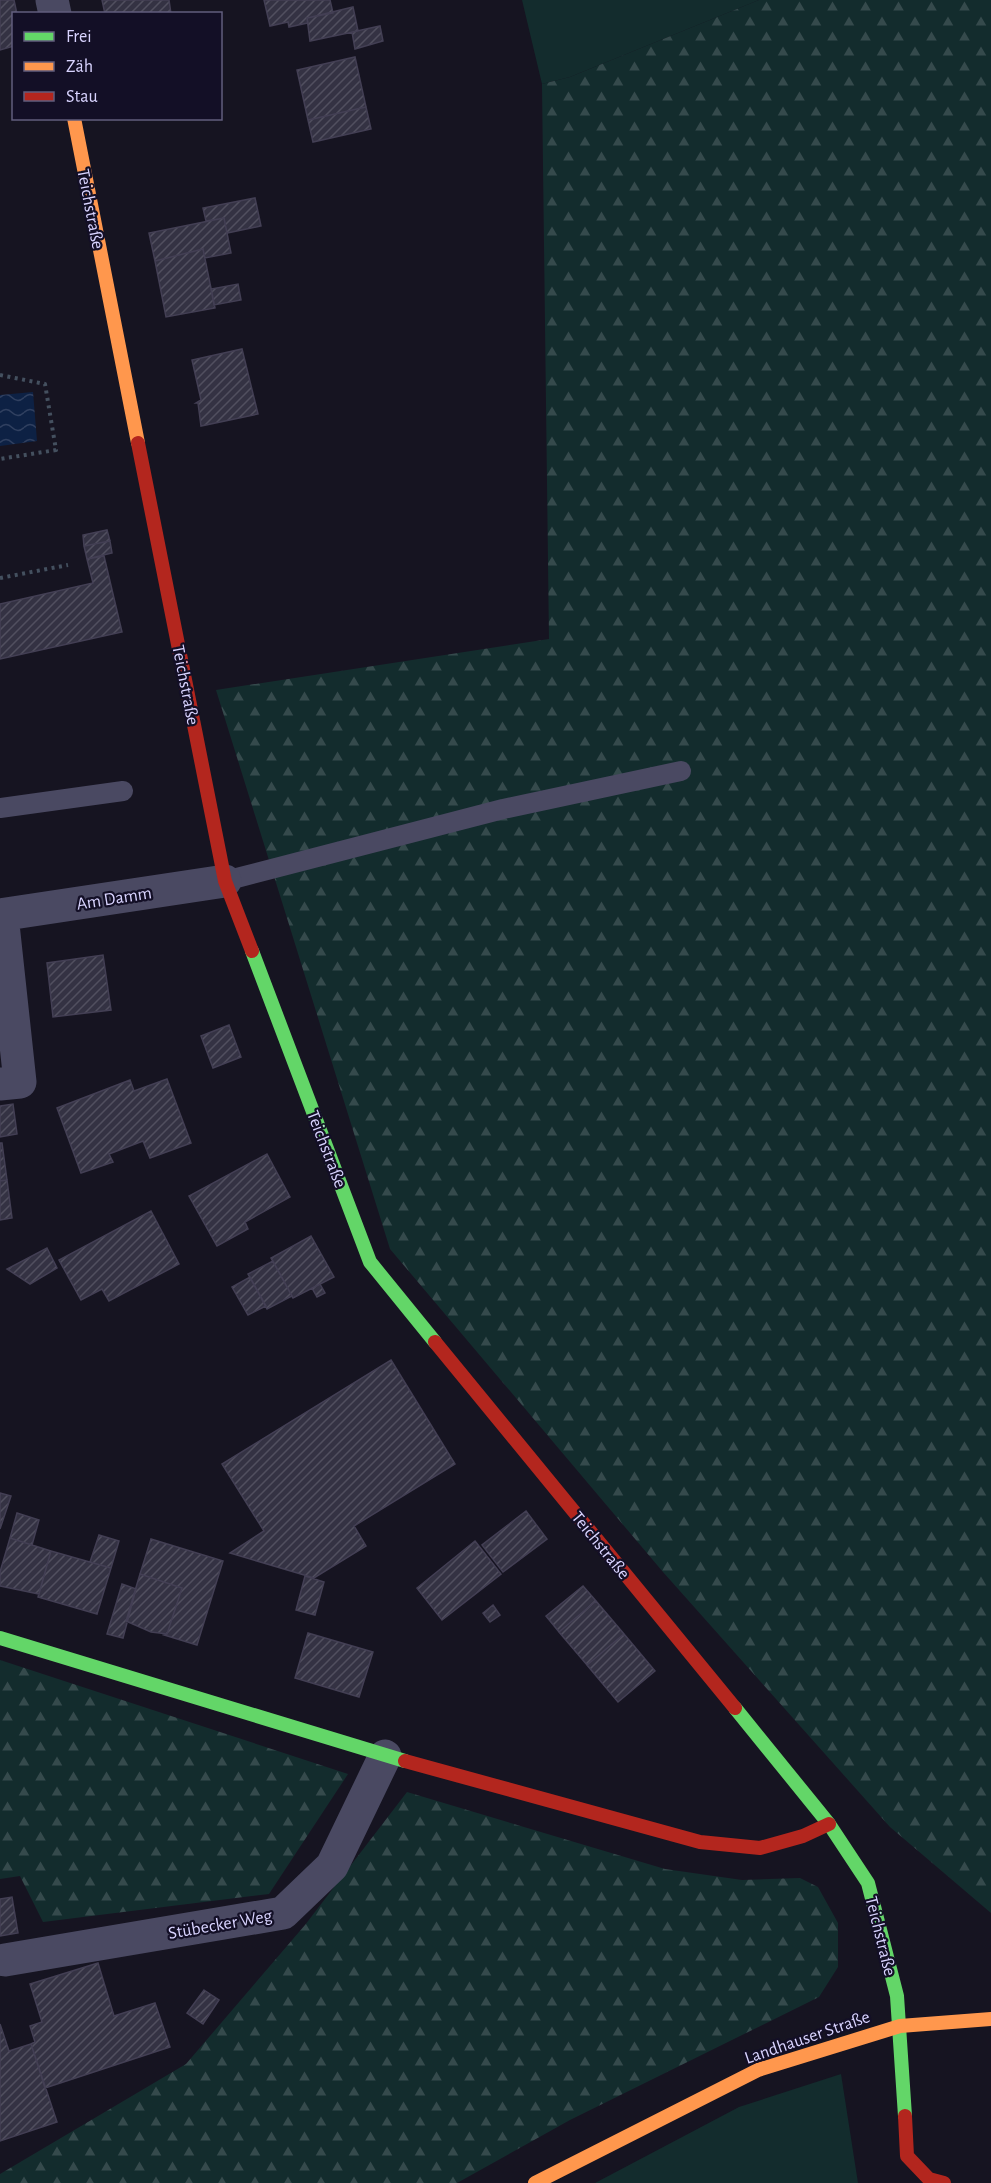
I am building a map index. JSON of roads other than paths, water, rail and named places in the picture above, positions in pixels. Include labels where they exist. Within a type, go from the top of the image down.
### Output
[{"type":"street","name":"Teichstraße","points":[[74,120],[225,881],[370,1262],[829,1824],[868,1883],[897,1996],[900,2026]]},
{"type":"street","name":"Am Damm","points":[[0,1084],[20,1082],[1,915],[225,881]]},
{"type":"street","points":[[0,1638],[385,1756],[700,1842],[760,1848],[803,1836],[829,1824]]},
{"type":"street","name":"Stübecker Weg","points":[[5,1960],[283,1913],[332,1866],[385,1756]]},
{"type":"street","name":"Landhauser Straße","points":[[535,2183],[758,2070],[900,2026],[991,2019]]},
{"type":"street","points":[[900,2026],[907,2156],[929,2179],[944,2183]]},
{"type":"lane","points":[[225,881],[503,809],[681,771]]},
{"type":"lane","points":[[0,808],[123,791]]},
{"type":"water","points":[[33,392],[37,441],[0,446],[0,395]]}]
